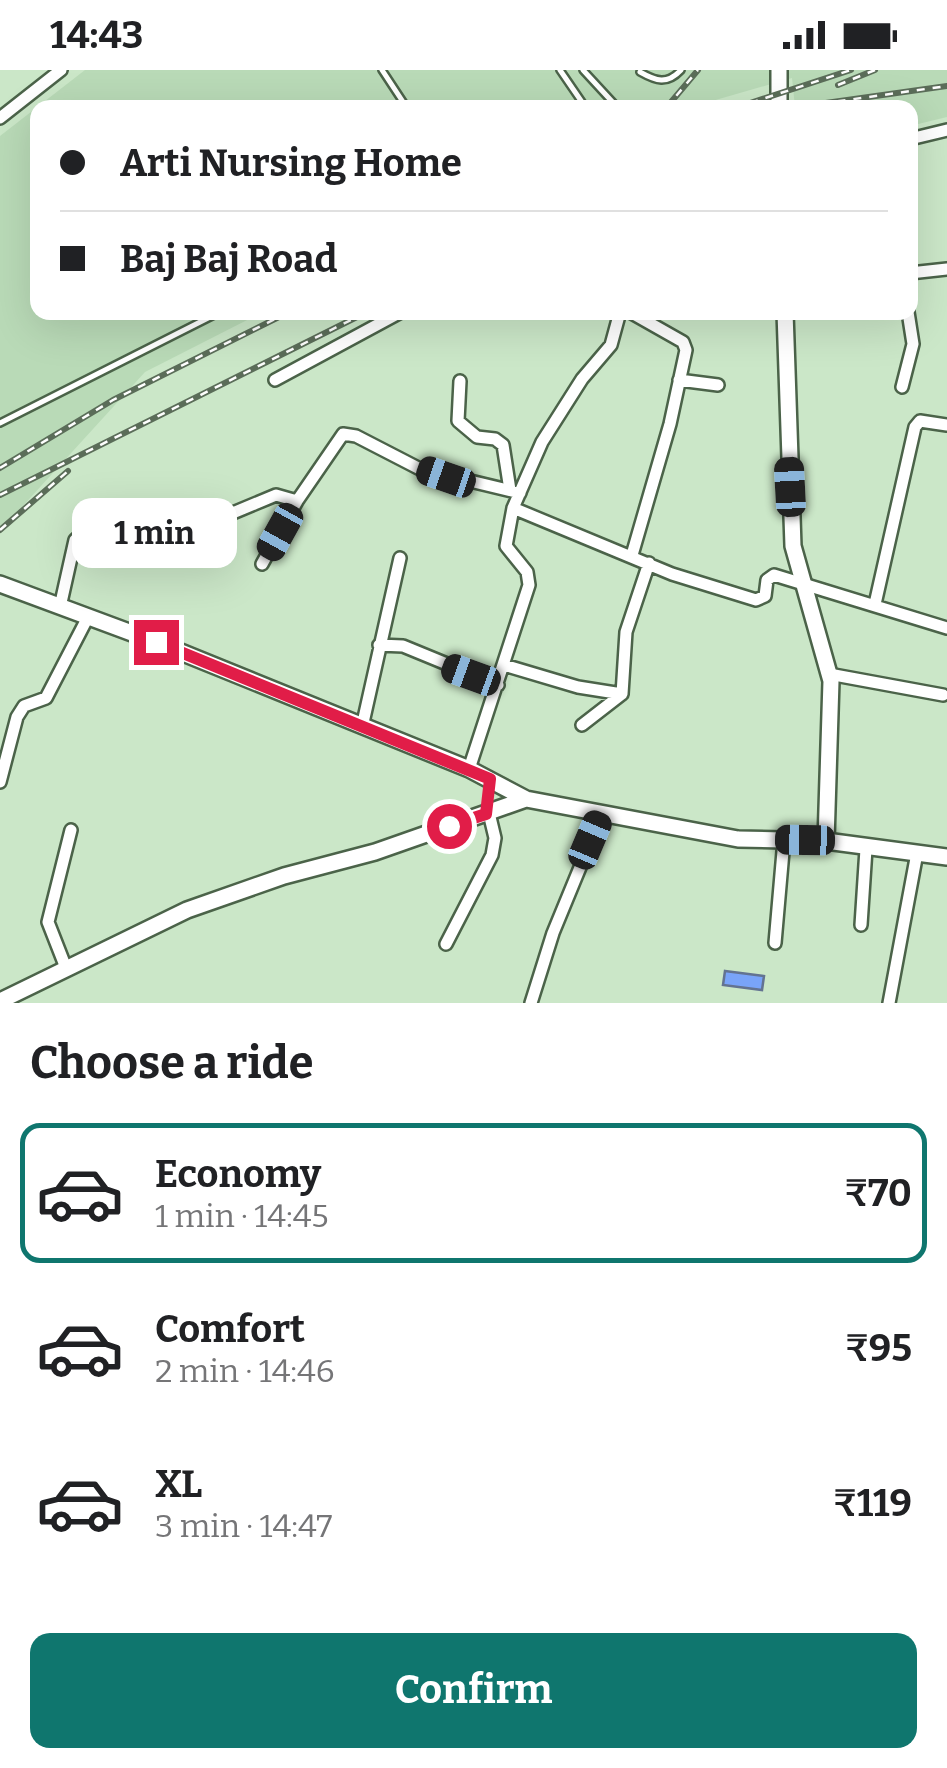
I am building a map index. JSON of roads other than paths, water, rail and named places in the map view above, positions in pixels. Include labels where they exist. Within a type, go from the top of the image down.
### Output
[{"type":"main road","points":[[779,100],[780,70]]},
{"type":"main road","points":[[785,320],[793,546],[829,674],[832,732],[826,841]]},
{"type":"main road","points":[[0,584],[469,769],[526,800],[738,839],[826,841],[947,857]]},
{"type":"main road","points":[[487,813],[490,779]]},
{"type":"main road","points":[[0,1001],[187,910],[526,800]]},
{"type":"street","points":[[0,118],[60,70]]},
{"type":"street","points":[[918,136],[947,130]]},
{"type":"street","points":[[918,272],[947,269]]},
{"type":"street","points":[[275,380],[386,320]]},
{"type":"street","points":[[469,769],[530,585],[527,572],[506,546],[515,491],[553,420],[612,345],[618,320]]},
{"type":"street","points":[[632,556],[686,345],[644,320]]},
{"type":"street","points":[[902,387],[913,344],[909,320]]},
{"type":"street","points":[[679,380],[718,385]]},
{"type":"street","points":[[460,381],[458,421],[477,437],[495,439],[502,445],[515,491]]},
{"type":"street","points":[[875,604],[915,427],[920,421],[947,425]]},
{"type":"street","points":[[262,564],[297,501],[338,438],[347,433],[420,469],[515,491]]},
{"type":"street","points":[[60,606],[75,540],[127,512],[148,508],[192,530],[276,495],[297,501]]},
{"type":"street","points":[[513,508],[696,582],[756,600],[764,596],[770,577],[803,582],[947,628]]},
{"type":"street","points":[[362,728],[400,558]]},
{"type":"street","points":[[582,725],[622,694],[626,632],[650,563]]},
{"type":"street","points":[[0,782],[17,716],[24,706],[46,698],[88,617]]},
{"type":"street","points":[[379,645],[403,646],[498,684]]},
{"type":"street","points":[[504,665],[578,687],[622,694]]},
{"type":"street","points":[[829,674],[943,695]]},
{"type":"street","points":[[446,944],[492,855],[495,838],[487,813]]},
{"type":"street","points":[[531,1003],[553,933],[602,814]]},
{"type":"street","points":[[66,968],[48,922],[71,830]]},
{"type":"street","points":[[775,943],[784,840]]},
{"type":"street","points":[[860,926],[866,849]]},
{"type":"street","points":[[890,1003],[917,853]]},
{"type":"lane","points":[[382,70],[401,100]]},
{"type":"lane","points":[[560,70],[581,100]]},
{"type":"lane","points":[[583,70],[611,100]]},
{"type":"lane","points":[[640,72],[662,81],[674,78],[681,70]]},
{"type":"lane","points":[[0,422],[204,320]]},
{"type":"railway","points":[[673,100],[698,70]]},
{"type":"railway","points":[[759,100],[851,70]]},
{"type":"railway","points":[[838,85],[875,70]]},
{"type":"railway","points":[[847,100],[947,86]]},
{"type":"railway","points":[[0,468],[113,400],[273,320]]},
{"type":"railway","points":[[0,495],[351,320]]},
{"type":"railway","points":[[0,530],[68,471]]}]
